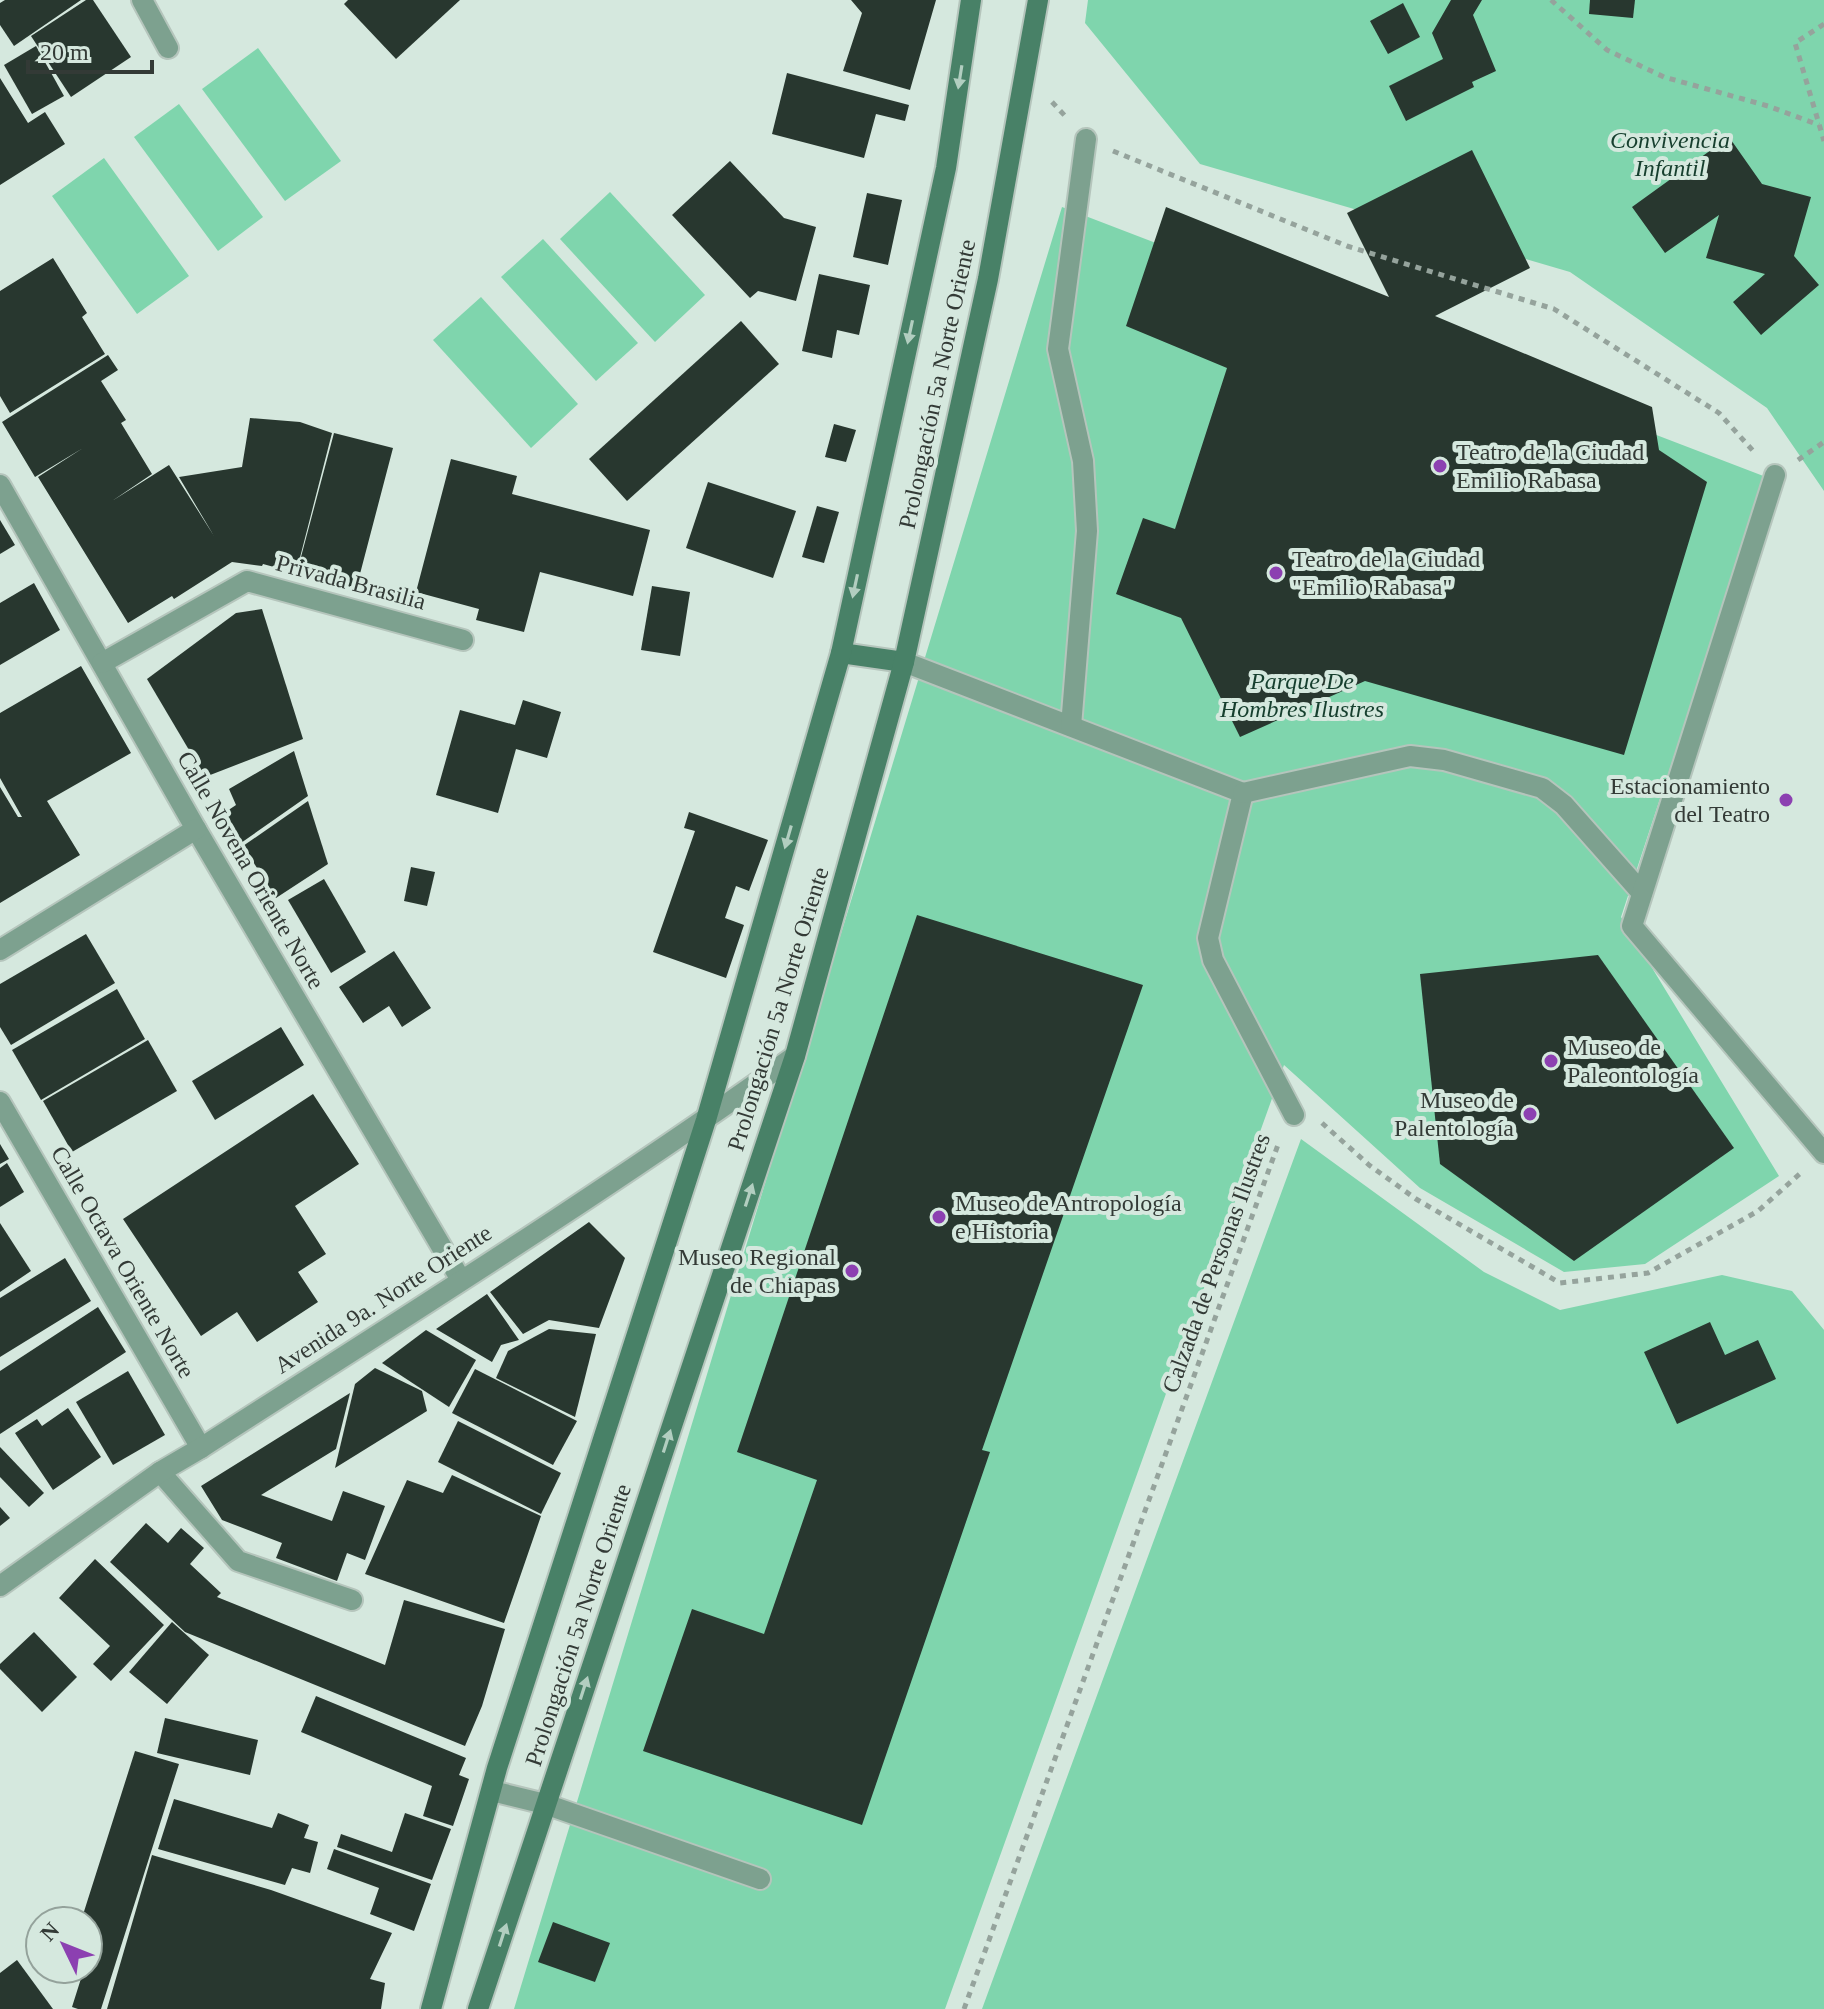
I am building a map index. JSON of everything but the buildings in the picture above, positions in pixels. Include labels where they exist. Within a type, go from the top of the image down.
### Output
[{"type":"main road","name":"Prolongación 5a Norte Oriente","points":[[431,2009],[497,1768],[706,1120],[841,653],[946,168],[971,0]]},
{"type":"main road","name":"Prolongación 5a Norte Oriente","points":[[478,2009],[795,1056],[904,662],[988,279],[1038,0]]},
{"type":"main road","points":[[841,653],[904,662]]},
{"type":"street","points":[[142,0],[168,48]]},
{"type":"street","points":[[1071,726],[1087,531],[1083,461],[1058,349],[1086,139]]},
{"type":"street","points":[[1775,475],[1632,926],[1824,1153]]},
{"type":"street","name":"Calle Novena Oriente Norte","points":[[0,485],[196,829],[461,1280]]},
{"type":"street","name":"Privada Brasilia","points":[[102,663],[247,581],[463,640]]},
{"type":"street","points":[[904,662],[1243,793],[1410,756],[1444,760],[1542,788],[1564,805],[1642,893]]},
{"type":"street","points":[[1243,793],[1208,938],[1213,960],[1294,1115]]},
{"type":"street","points":[[0,950],[196,829]]},
{"type":"street","name":"Avenida 9a. Norte Oriente","points":[[0,1586],[160,1472],[706,1120],[795,1056]]},
{"type":"street","name":"Calle Octava Oriente Norte","points":[[0,1102],[201,1448]]},
{"type":"street","points":[[160,1472],[238,1561],[352,1600]]},
{"type":"street","points":[[492,1791],[545,1804],[760,1879]]},
{"type":"path","points":[[1551,0],[1607,50],[1664,77],[1768,106],[1819,125]]},
{"type":"path","points":[[1824,24],[1795,43],[1824,141]]},
{"type":"path","points":[[1030,48],[1053,103],[1086,139],[1347,246],[1554,309],[1719,413],[1775,475],[1824,442]]},
{"type":"path","name":"Calzada de Personas Ilustres","points":[[964,2009],[1285,1125],[1294,1115],[1306,1113],[1416,1199],[1560,1283],[1648,1273],[1758,1211],[1824,1153]]},
{"type":"green space","name":"Convivencia Infantil","points":[[1088,0],[1824,0],[1824,491],[1767,408],[1570,272],[1200,164],[1085,23]]},
{"type":"green space","points":[[258,48],[341,161],[285,201],[202,89]]},
{"type":"green space","points":[[179,104],[263,217],[218,251],[134,137]]},
{"type":"green space","points":[[104,158],[189,276],[137,314],[52,196]]},
{"type":"green space","points":[[610,192],[705,295],[655,342],[560,239]]},
{"type":"green space","name":"Parque De Hombres Ilustres","points":[[1062,207],[1766,477],[1621,917],[1779,1176],[1645,1264],[1564,1272],[1420,1188],[1284,1065],[945,2009],[514,2009]]},
{"type":"green space","points":[[543,239],[638,343],[596,381],[501,277]]},
{"type":"green space","points":[[481,297],[578,404],[531,448],[433,340]]},
{"type":"green space","points":[[1301,1139],[1484,1272],[1560,1310],[1722,1275],[1792,1291],[1824,1330],[1824,2009],[982,2009]]},
{"type":"place","name":"Teatro de la Ciudad Emilio Rabasa","points":[[1440,466]]},
{"type":"place","name":"Teatro de la Ciudad \"Emilio Rabasa\"","points":[[1276,573]]},
{"type":"place","name":"Estacionamiento del Teatro","points":[[1786,800]]},
{"type":"place","name":"Museo de Paleontología","points":[[1551,1061]]},
{"type":"place","name":"Museo de Palentología","points":[[1530,1114]]},
{"type":"place","name":"Museo de Antropología e Historia","points":[[939,1217]]},
{"type":"place","name":"Museo Regional de Chiapas","points":[[852,1271]]}]
